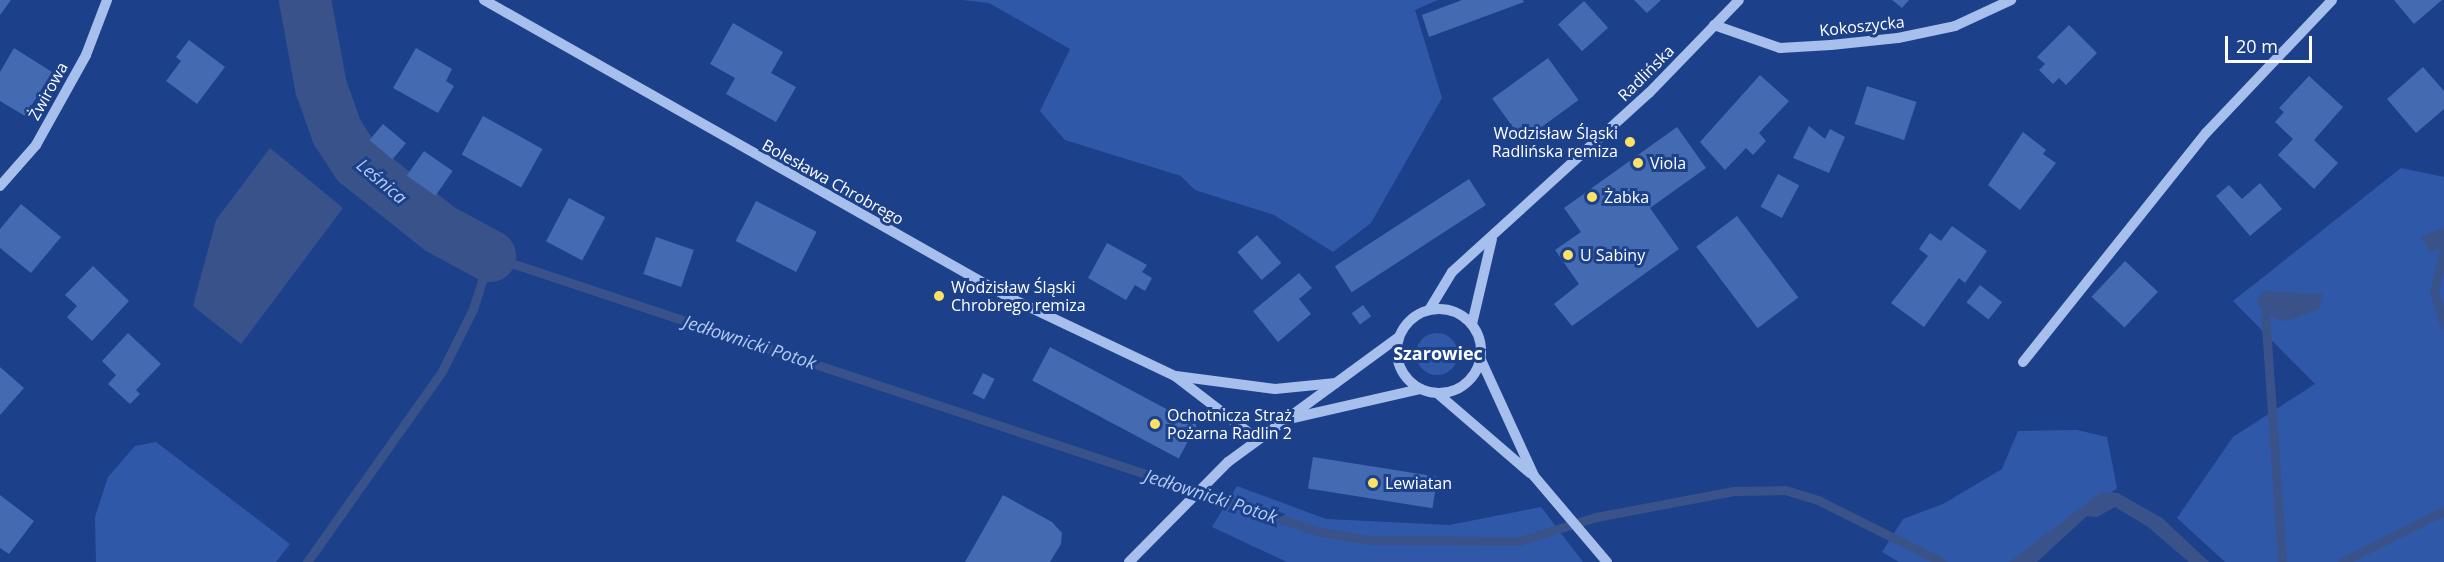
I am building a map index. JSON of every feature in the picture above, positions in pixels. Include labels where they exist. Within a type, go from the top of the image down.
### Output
[{"type":"street","name":"Żwirowa","points":[[0,186],[36,145],[86,55],[107,0]]},
{"type":"street","name":"Bolesława Chrobrego","points":[[484,0],[1010,298],[1175,376],[1257,439]]},
{"type":"street","name":"Radlińska","points":[[1429,310],[1452,272],[1649,93],[1739,0]]},
{"type":"street","name":"Kokoszycka","points":[[1714,25],[1780,48],[1831,45],[1898,38],[1955,26],[2011,0]]},
{"type":"street","points":[[2023,362],[2206,134],[2332,0]]},
{"type":"street","points":[[1472,324],[1492,238]]},
{"type":"street","points":[[1129,562],[1167,521],[1228,462],[1399,337],[1416,315],[1429,310],[1453,310],[1472,324],[1480,341],[1481,360],[1534,476],[1552,501],[1604,559]]},
{"type":"street","points":[[1399,337],[1398,362],[1407,378],[1421,389],[1437,393],[1460,388],[1476,371],[1481,360]]},
{"type":"street","name":"Bolesława Chrobrego","points":[[1175,376],[1275,389],[1336,383]]},
{"type":"street","points":[[1287,419],[1421,389]]},
{"type":"street","points":[[1437,393],[1534,476]]},
{"type":"shaded area","points":[[962,0],[1438,0],[1415,10],[1442,98],[1371,223],[1333,252],[1274,215],[1195,190],[1181,176],[1065,140],[1040,111],[1070,49],[989,3]]},
{"type":"shaded area","points":[[270,148],[343,208],[241,344],[193,306],[216,220]]},
{"type":"shaded area","points":[[2401,168],[2444,177],[2444,562],[2225,562],[2177,518],[2233,437],[2315,384],[2233,301]]},
{"type":"shaded area","points":[[2444,227],[2444,246],[2430,253],[2421,237]]},
{"type":"shaded area","points":[[2266,291],[2323,294],[2319,310],[2286,321],[2275,319],[2257,305],[2258,297]]},
{"type":"shaded area","points":[[1437,333],[1452,339],[1458,354],[1452,369],[1437,375],[1422,369],[1416,354],[1422,339]]},
{"type":"shaded area","points":[[2077,430],[2107,437],[2117,488],[2025,562],[1899,562],[1882,552],[1903,519],[1943,504],[2002,469],[2018,431]]},
{"type":"shaded area","points":[[156,442],[290,544],[276,562],[96,562],[95,517],[108,477],[135,446]]},
{"type":"shaded area","points":[[1237,486],[1326,519],[1449,525],[1541,507],[1583,562],[1287,562],[1212,527]]},
{"type":"shaded area","points":[[2101,492],[2118,493],[2162,518],[2209,562],[2189,562],[2148,527],[2115,507],[2097,517],[2087,516],[2037,562],[2009,562]]},
{"type":"building","points":[[0,0],[11,0],[0,15]]},
{"type":"building","points":[[1462,0],[1523,0],[1524,2],[1429,37],[1422,15]]},
{"type":"building","points":[[1634,0],[1661,0],[1647,13]]},
{"type":"building","points":[[1892,0],[1909,0],[1902,8]]},
{"type":"building","points":[[2394,0],[2442,0],[2414,24]]},
{"type":"building","points":[[1584,1],[1608,28],[1582,51],[1558,24]]},
{"type":"building","points":[[733,23],[783,52],[771,73],[796,87],[776,122],[726,94],[735,78],[710,64]]},
{"type":"building","points":[[2069,25],[2097,53],[2066,85],[2059,78],[2053,84],[2039,70],[2045,64],[2037,57]]},
{"type":"building","points":[[189,40],[225,67],[197,104],[166,81],[181,61],[176,57]]},
{"type":"building","points":[[14,48],[52,72],[25,116],[0,101],[0,72]]},
{"type":"building","points":[[416,48],[452,69],[446,81],[454,86],[438,113],[393,88]]},
{"type":"building","points":[[1548,58],[1579,100],[1523,141],[1492,99]]},
{"type":"building","points":[[2423,67],[2444,91],[2444,109],[2416,133],[2387,99]]},
{"type":"building","points":[[1760,75],[1789,101],[1759,133],[1766,141],[1753,155],[1746,148],[1725,170],[1700,142]]},
{"type":"building","points":[[2309,76],[2343,107],[2314,140],[2338,163],[2314,189],[2278,155],[2293,139],[2275,122],[2284,112],[2279,108]]},
{"type":"building","points":[[1867,86],[1916,102],[1904,140],[1855,124]]},
{"type":"building","points":[[483,116],[542,149],[521,187],[462,154]]},
{"type":"building","points":[[383,124],[406,143],[392,159],[370,140]]},
{"type":"building","points":[[1809,126],[1825,139],[1830,129],[1845,137],[1829,173],[1793,158]]},
{"type":"building","points":[[1677,127],[1706,168],[1650,208],[1679,249],[1572,326],[1554,304],[1579,284],[1555,250],[1581,232],[1564,208]]},
{"type":"building","points":[[2023,132],[2046,150],[2043,154],[2056,163],[2020,210],[1988,185]]},
{"type":"building","points":[[424,151],[453,171],[435,196],[407,176]]},
{"type":"building","points":[[1778,174],[1799,185],[1782,218],[1761,207]]},
{"type":"building","points":[[1469,179],[1486,205],[1352,292],[1335,266]]},
{"type":"building","points":[[2260,183],[2282,209],[2250,236],[2216,196],[2229,185],[2242,199]]},
{"type":"building","points":[[569,198],[605,217],[582,261],[546,241]]},
{"type":"building","points":[[756,201],[817,232],[796,272],[736,241]]},
{"type":"building","points":[[21,204],[61,237],[31,273],[0,248],[0,229]]},
{"type":"building","points":[[1737,216],[1798,297],[1758,328],[1696,247]]},
{"type":"building","points":[[1952,226],[1987,251],[1965,283],[1959,278],[1924,327],[1891,303],[1928,256],[1919,249],[1930,233],[1941,241]]},
{"type":"building","points":[[1257,235],[1281,263],[1262,280],[1237,252]]},
{"type":"building","points":[[656,237],[694,250],[681,287],[643,274]]},
{"type":"building","points":[[1107,243],[1147,265],[1142,272],[1152,278],[1145,291],[1135,285],[1126,300],[1088,278]]},
{"type":"building","points":[[2125,261],[2158,292],[2124,328],[2092,297]]},
{"type":"building","points":[[93,266],[129,301],[92,341],[67,317],[77,306],[65,295]]},
{"type":"building","points":[[1299,273],[1312,288],[1299,299],[1311,314],[1278,342],[1253,311]]},
{"type":"building","points":[[1980,285],[2002,302],[1989,320],[1966,302]]},
{"type":"building","points":[[1363,305],[1371,316],[1360,325],[1352,313]]},
{"type":"building","points":[[128,333],[161,364],[136,390],[140,394],[130,404],[108,384],[116,375],[102,361]]},
{"type":"building","points":[[1050,347],[1197,425],[1179,458],[1032,381]]},
{"type":"building","points":[[0,367],[24,388],[0,415]]},
{"type":"building","points":[[983,373],[995,379],[984,399],[973,393]]},
{"type":"building","name":"Lewiatan","points":[[1313,457],[1437,477],[1432,508],[1308,489]]},
{"type":"building","points":[[0,495],[34,521],[9,554],[0,548]]},
{"type":"building","points":[[1003,495],[1052,522],[1062,533],[1061,544],[1050,562],[965,562]]},
{"type":"waterway","name":"Leśnica","points":[[305,0],[321,87],[337,132],[357,163],[440,229],[490,256]]},
{"type":"waterway","points":[[2444,247],[2434,292],[2444,324]]},
{"type":"waterway","name":"Jedłownicki Potok","points":[[307,562],[442,371],[473,309],[490,256],[1320,532],[1369,540],[1519,541],[1596,517],[1734,491],[1785,490],[1820,501],[1942,562]]},
{"type":"waterway","points":[[2265,311],[2282,562]]},
{"type":"waterway","name":"Jedłownicki Potok","points":[[2342,562],[2444,511]]},
{"type":"place","name":"Wodzisław Śląski Radlińska remiza","points":[[1630,142]]},
{"type":"place","name":"Viola","points":[[1638,163]]},
{"type":"place","name":"Żabka","points":[[1592,197]]},
{"type":"place","name":"U Sabiny","points":[[1568,255]]},
{"type":"place","name":"Wodzisław Śląski Chrobrego remiza","points":[[939,296]]},
{"type":"place","name":"Ochotnicza Straż Pożarna Radlin 2","points":[[1155,424]]},
{"type":"place","name":"Lewiatan","points":[[1373,483]]},
{"type":"district","name":"Szarowiec","points":[[1438,353]]}]
